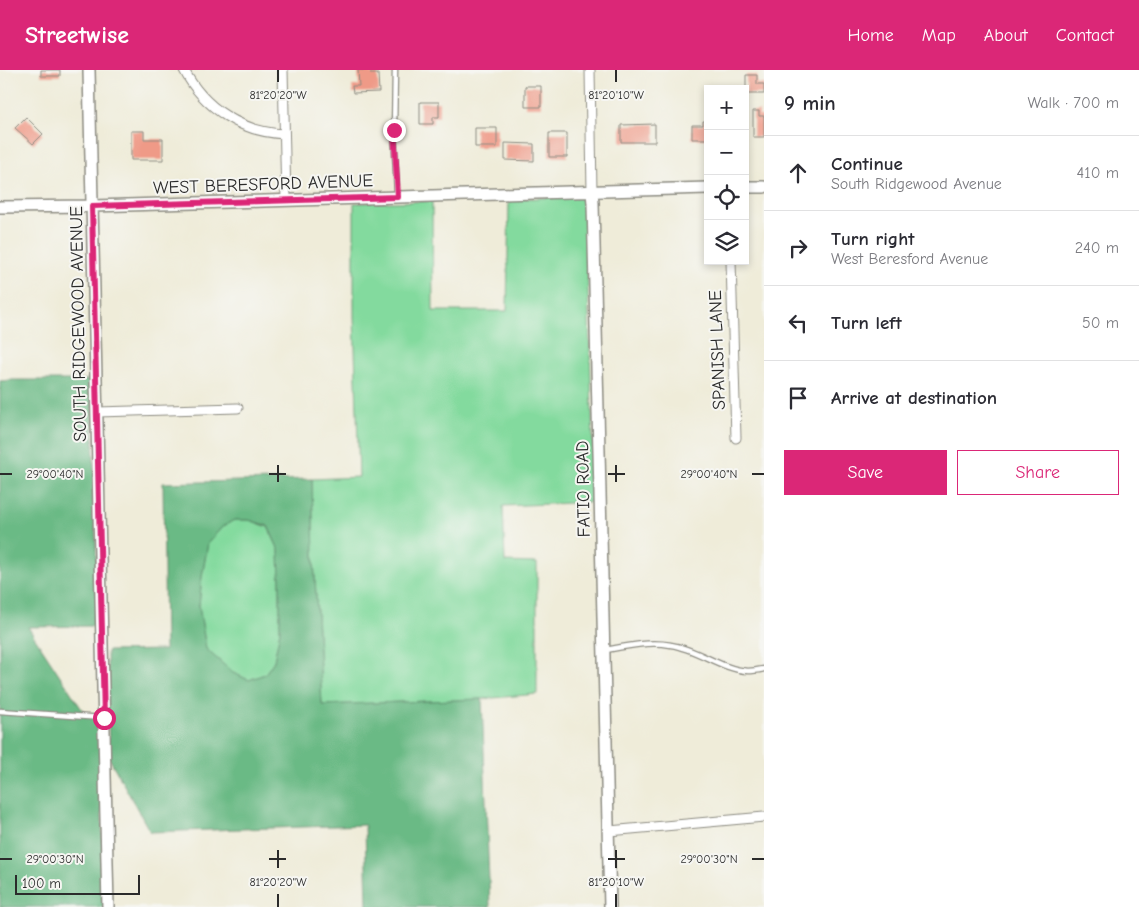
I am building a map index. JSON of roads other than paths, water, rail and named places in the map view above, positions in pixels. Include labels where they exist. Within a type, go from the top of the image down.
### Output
[{"type":"street","name":"SOUTH RIDGEWOOD AVENUE","points":[[89,70],[108,907]]},
{"type":"street","points":[[184,70],[191,83],[205,99],[222,113],[243,125],[284,134]]},
{"type":"street","points":[[282,70],[286,200]]},
{"type":"street","name":"FATIO ROAD","points":[[590,70],[610,907]]},
{"type":"street","points":[[749,187],[764,187]]},
{"type":"street","name":"WEST BERESFORD AVENUE","points":[[0,207],[704,188]]},
{"type":"street","name":"SPANISH LANE","points":[[731,265],[736,438]]},
{"type":"street","points":[[97,412],[238,408]]},
{"type":"street","points":[[609,831],[764,817]]},
{"type":"lane","points":[[395,70],[394,130],[398,197]]},
{"type":"lane","points":[[604,650],[644,643],[672,645],[703,655],[727,667],[748,671],[764,669]]},
{"type":"lane","points":[[0,711],[104,718]]}]
